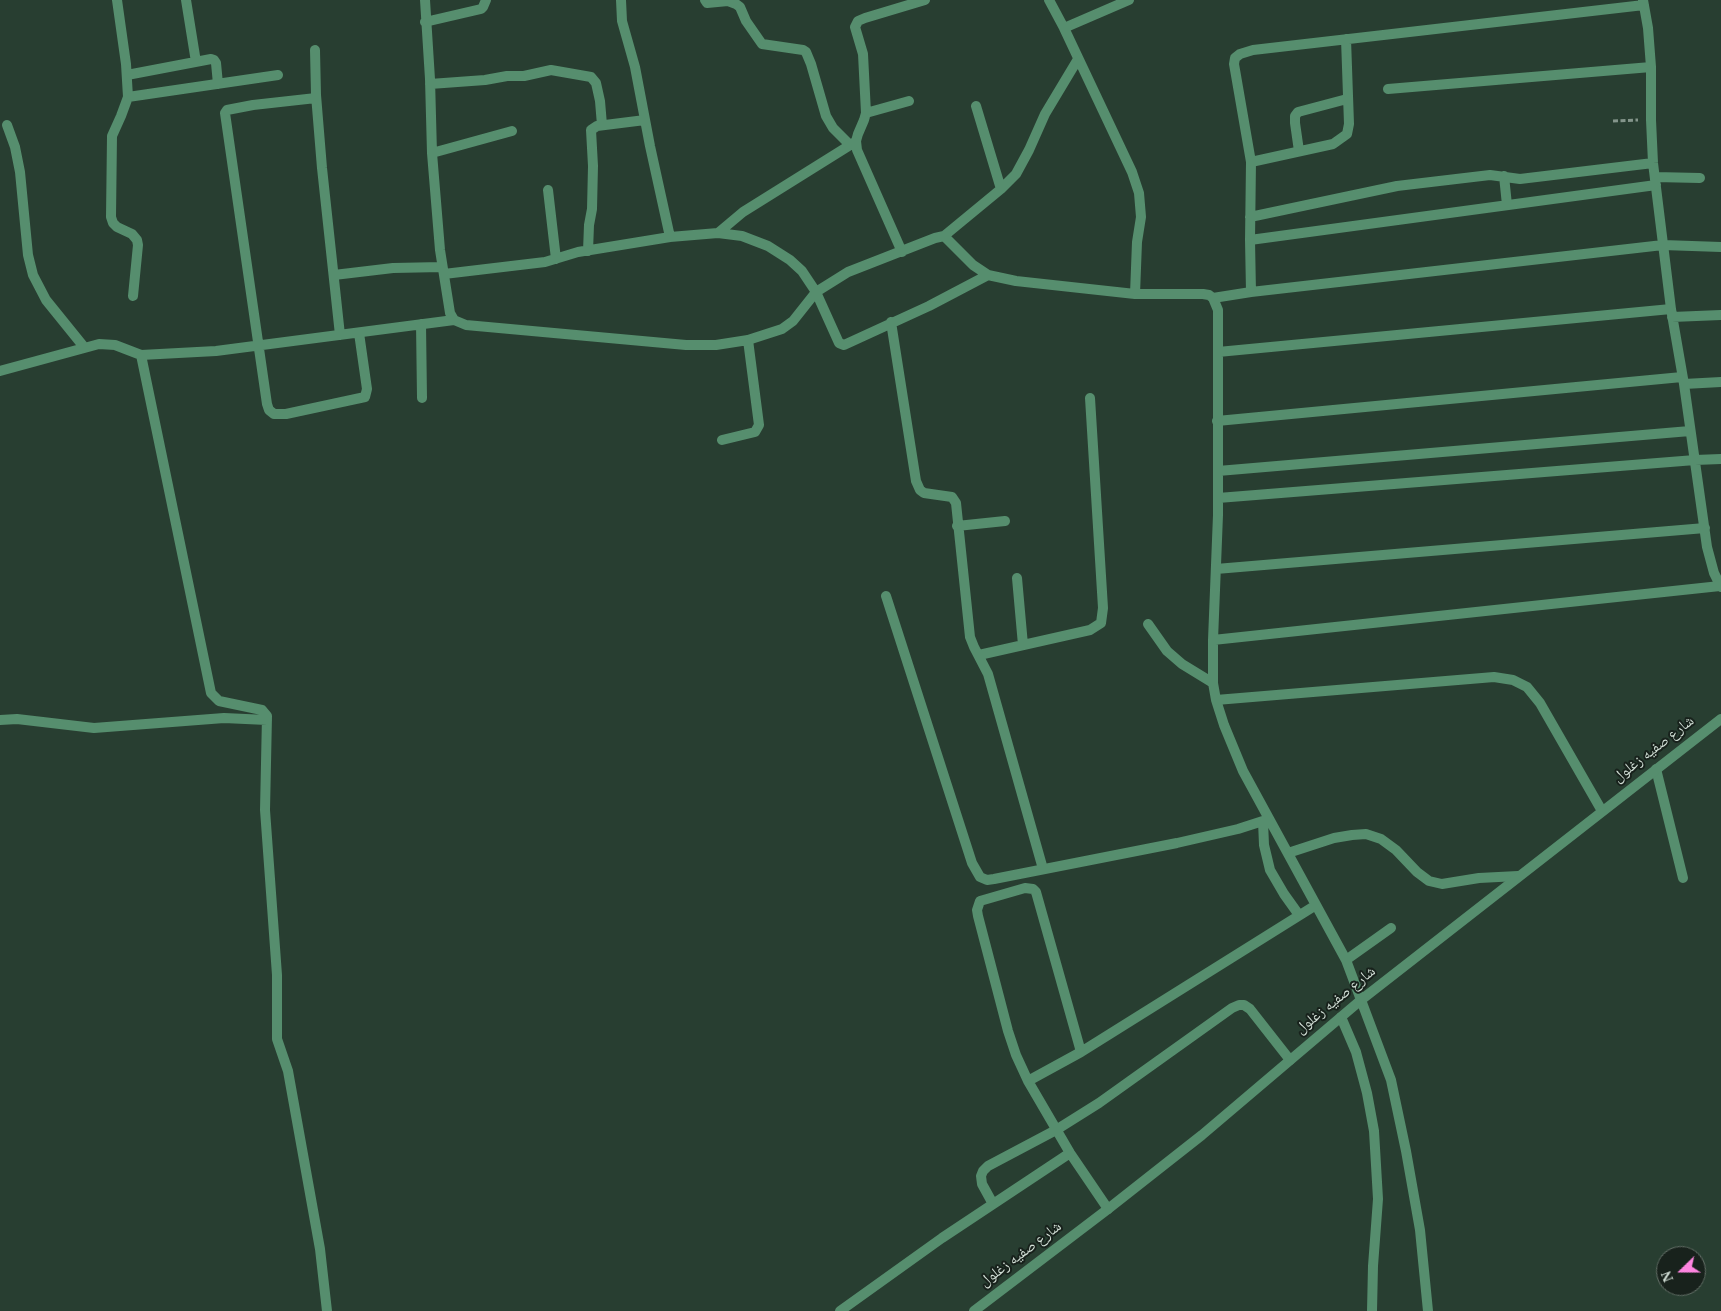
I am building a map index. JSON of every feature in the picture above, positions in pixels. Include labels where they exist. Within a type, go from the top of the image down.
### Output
[{"type":"street","points":[[117,0],[128,97],[112,136],[111,216],[117,228],[132,234],[137,240],[134,296]]},
{"type":"street","points":[[186,0],[196,62]]},
{"type":"street","points":[[424,0],[430,84],[432,153],[443,270],[450,312],[454,320]]},
{"type":"street","points":[[426,22],[481,9],[486,0]]},
{"type":"street","points":[[621,0],[622,21],[635,67],[670,237]]},
{"type":"street","points":[[705,0],[707,3],[728,2],[740,7],[762,44],[806,52],[826,116],[833,128],[853,143],[857,150],[902,252]]},
{"type":"street","points":[[718,233],[743,212],[853,143],[866,113],[863,54],[855,26],[858,21],[865,18],[925,0]]},
{"type":"street","points":[[1048,0],[1064,28],[1132,172],[1139,193],[1141,217],[1137,242],[1135,294]]},
{"type":"street","points":[[1064,28],[1129,0]]},
{"type":"street","points":[[1213,640],[1721,586],[1711,561],[1671,313],[1653,163],[1651,67],[1648,28],[1643,2],[1253,50],[1240,54],[1235,58],[1234,64],[1251,162],[1251,292]]},
{"type":"street","points":[[1251,162],[1332,144],[1347,134],[1349,124],[1346,40]]},
{"type":"street","points":[[315,50],[316,98],[340,335]]},
{"type":"street","points":[[127,75],[210,59],[214,60],[218,84]]},
{"type":"street","points":[[0,371],[99,344],[116,345],[141,355],[216,351],[454,320],[466,325],[648,343],[716,345],[748,340],[793,322],[816,292],[848,272],[944,236],[1001,189],[1016,174],[1045,114],[1078,59]]},
{"type":"street","points":[[1388,89],[1651,67]]},
{"type":"street","points":[[430,84],[524,76],[551,70],[591,77],[596,83],[602,126]]},
{"type":"street","points":[[128,97],[278,75]]},
{"type":"street","points":[[316,98],[253,105],[227,110],[225,113],[258,346],[267,404],[270,410],[274,414],[286,414],[365,397],[367,389],[359,333]]},
{"type":"street","points":[[1300,151],[1295,123],[1295,116],[1298,112],[1347,99]]},
{"type":"street","points":[[866,113],[909,101]]},
{"type":"street","points":[[976,106],[1001,189]]},
{"type":"street","points":[[588,251],[592,209],[593,166],[590,134],[592,129],[645,120]]},
{"type":"street","points":[[7,125],[15,147],[20,172],[28,255],[33,275],[46,300],[84,347]]},
{"type":"street","points":[[432,153],[512,132]]},
{"type":"street","points":[[1250,218],[1397,186],[1490,175],[1520,179],[1653,163]]},
{"type":"street","points":[[1504,176],[1507,205]]},
{"type":"street","points":[[1250,240],[1507,205],[1656,181],[1700,178]]},
{"type":"street","points":[[548,190],[556,259]]},
{"type":"street","points":[[334,275],[393,268],[443,270],[545,262],[566,255],[670,237],[718,233],[742,236],[768,246],[790,260],[802,272],[816,292],[842,345],[858,340],[891,322],[929,306],[988,275]]},
{"type":"street","points":[[944,236],[973,265],[988,275],[1016,281],[1135,294],[1203,294],[1213,298],[1218,310],[1218,498],[1213,640],[1213,682],[1216,700],[1243,771],[1266,820],[1288,853],[1346,960],[1391,1080],[1420,1230],[1428,1311]]},
{"type":"street","points":[[1213,298],[1251,292],[1663,245],[1721,247]]},
{"type":"street","points":[[1218,352],[1671,313],[1721,315]]},
{"type":"street","points":[[891,322],[916,481],[920,490],[924,493],[948,496],[954,499],[970,637],[988,674],[1043,869]]},
{"type":"street","points":[[421,324],[422,398]]},
{"type":"street","points":[[722,440],[755,432],[760,425],[748,340]]},
{"type":"street","points":[[141,355],[211,693],[219,701],[263,710],[266,714],[265,810],[277,975],[277,1039],[288,1071],[320,1249],[327,1311]]},
{"type":"street","points":[[1217,421],[1683,380],[1721,382]]},
{"type":"street","points":[[979,655],[1090,630],[1101,623],[1103,617],[1090,398]]},
{"type":"street","points":[[1218,471],[1690,431]]},
{"type":"street","points":[[1218,498],[1721,459]]},
{"type":"street","points":[[957,526],[1005,521]]},
{"type":"street","points":[[1216,569],[1705,528]]},
{"type":"street","points":[[1017,578],[1023,645]]},
{"type":"street","points":[[886,596],[975,871],[980,877],[987,880],[1210,837],[1266,820]]},
{"type":"street","points":[[1148,624],[1167,651],[1182,664],[1213,682]]},
{"type":"street","points":[[1216,700],[1494,677],[1513,680],[1527,687],[1540,703],[1602,811]]},
{"type":"street","points":[[0,720],[16,719],[94,728],[216,718],[267,720]]},
{"type":"street","name":"شارع صفيه زغلول","points":[[974,1311],[1202,1135],[1361,1000],[1721,719]]},
{"type":"street","points":[[1656,769],[1683,878]]},
{"type":"street","points":[[1266,820],[1264,845],[1270,870],[1299,915]]},
{"type":"street","points":[[1288,853],[1334,838],[1366,834],[1380,839],[1396,850],[1417,872],[1429,881],[1442,884],[1478,878],[1518,876]]},
{"type":"street","points":[[1082,1052],[1036,892],[1033,889],[1025,888],[984,899],[978,905],[978,916],[1016,1055],[1028,1081],[1056,1130],[1108,1209]]},
{"type":"street","points":[[1028,1081],[1082,1052],[1316,905]]},
{"type":"street","points":[[1346,960],[1391,928]]},
{"type":"street","points":[[993,1204],[982,1184],[981,1176],[988,1166],[1056,1130],[1239,1005],[1244,1005],[1250,1009],[1290,1060]]},
{"type":"street","points":[[1341,1017],[1356,1052],[1374,1130],[1378,1199],[1372,1266],[1372,1311]]},
{"type":"street","points":[[840,1311],[942,1238],[1070,1153]]},
{"type":"path","points":[[1613,121],[1651,120]]}]
